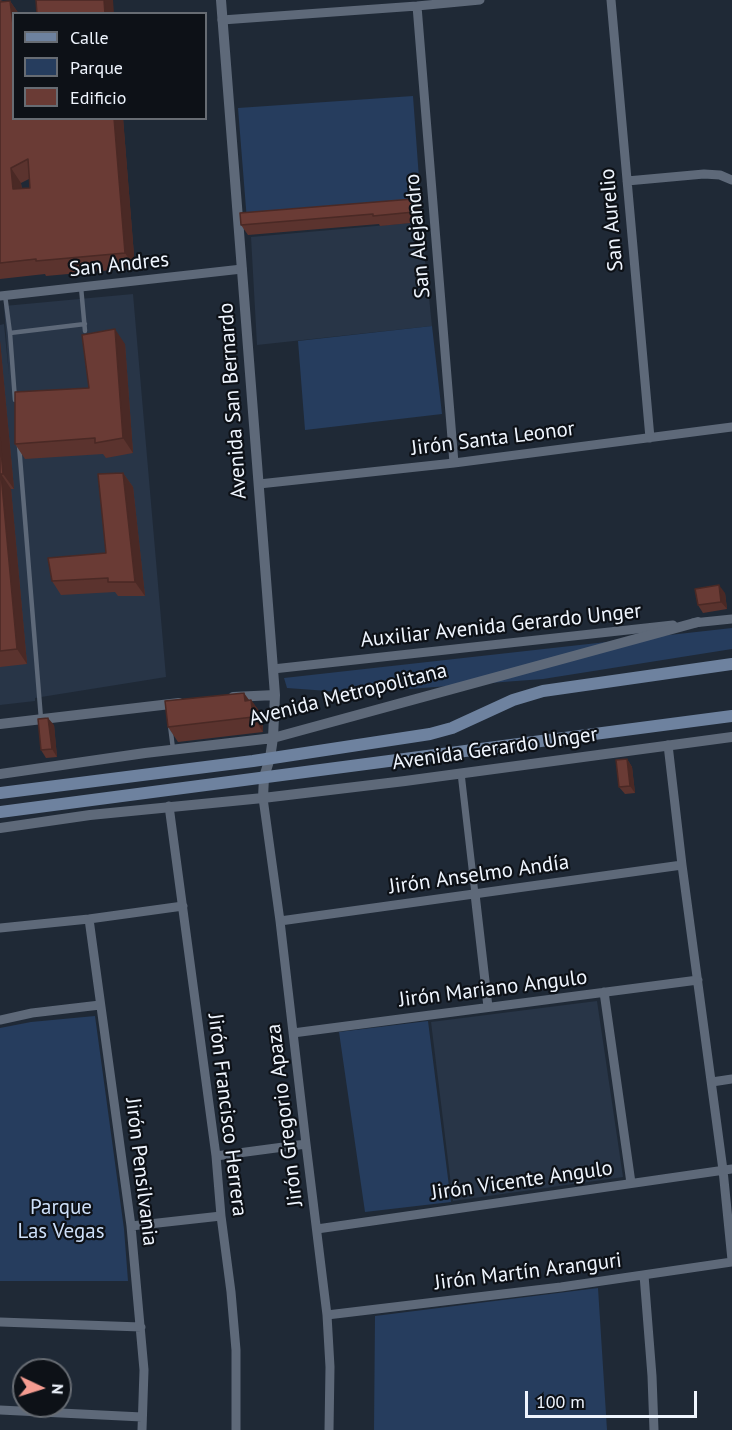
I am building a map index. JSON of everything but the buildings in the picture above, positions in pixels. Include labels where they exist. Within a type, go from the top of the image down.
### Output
[{"type":"main road","name":"Avenida Gerardo Unger","points":[[270,758],[430,734],[452,728],[513,700],[543,691],[732,664]]},
{"type":"main road","name":"Avenida Gerardo Unger","points":[[264,777],[732,716]]},
{"type":"main road","name":"Avenida Metropolitana","points":[[0,793],[270,758]]},
{"type":"main road","points":[[0,812],[264,777]]},
{"type":"street","name":"Avenida San Bernardo","points":[[221,0],[275,695],[273,738],[264,777],[263,798]]},
{"type":"street","points":[[222,20],[480,0]]},
{"type":"street","name":"San Aurelio","points":[[611,0],[650,438]]},
{"type":"street","name":"San Alejandro","points":[[417,6],[454,463]]},
{"type":"street","points":[[627,181],[704,174],[720,175],[732,180]]},
{"type":"street","name":"San Andres","points":[[3,296],[242,269]]},
{"type":"street","name":"Jirón Santa Leonor","points":[[259,484],[454,463],[732,427]]},
{"type":"street","name":"Auxiliar Avenida Gerardo Unger","points":[[273,669],[732,619]]},
{"type":"street","name":"Avenida Metropolitana","points":[[0,774],[273,738],[698,622]]},
{"type":"street","points":[[226,698],[275,695]]},
{"type":"street","points":[[0,724],[191,702]]},
{"type":"street","name":"Avenida Gerardo Unger","points":[[263,798],[732,737]]},
{"type":"street","points":[[668,745],[712,1082],[727,1169],[732,1261]]},
{"type":"street","points":[[460,773],[488,1007]]},
{"type":"street","points":[[0,828],[90,815],[263,798]]},
{"type":"street","name":"Jirón Gregorio Apaza","points":[[263,798],[327,1315],[330,1367],[329,1430]]},
{"type":"street","name":"Jirón Francisco Herrera","points":[[170,806],[216,1156],[231,1292],[236,1350],[236,1430]]},
{"type":"street","name":"Jirón Anselmo Andía","points":[[280,921],[682,865]]},
{"type":"street","points":[[0,928],[183,906]]},
{"type":"street","name":"Jirón Pensilvania","points":[[89,919],[131,1226],[144,1370],[142,1430]]},
{"type":"street","name":"Jirón Mariano Angulo","points":[[293,1033],[698,980]]},
{"type":"street","points":[[604,992],[631,1183]]},
{"type":"street","points":[[0,1020],[32,1013],[100,1005]]},
{"type":"street","points":[[712,1082],[732,1079]]},
{"type":"street","points":[[216,1156],[306,1144]]},
{"type":"street","name":"Jirón Vicente Angulo","points":[[317,1229],[727,1169]]},
{"type":"street","points":[[131,1226],[221,1216]]},
{"type":"street","name":"Jirón Martín Aranguri","points":[[327,1315],[550,1289],[732,1261]]},
{"type":"street","points":[[644,1275],[654,1430]]},
{"type":"street","points":[[0,1322],[141,1327]]},
{"type":"street","points":[[0,1410],[142,1417]]},
{"type":"lane","points":[[81,287],[85,331]]},
{"type":"lane","points":[[3,296],[10,333],[16,411]]},
{"type":"lane","points":[[10,333],[85,324]]},
{"type":"lane","points":[[19,444],[41,719]]},
{"type":"lane","points":[[168,704],[173,750]]},
{"type":"shaded area","points":[[421,222],[432,326],[257,345],[251,237]]},
{"type":"shaded area","points":[[133,294],[166,677],[35,698],[35,701],[0,705],[0,325],[4,324],[9,375],[4,306]]},
{"type":"shaded area","points":[[597,1001],[623,1177],[453,1201],[431,1022]]},
{"type":"green space","points":[[413,96],[421,206],[247,221],[238,108]]},
{"type":"green space","points":[[432,326],[442,414],[305,430],[298,341]]},
{"type":"green space","points":[[732,628],[732,649],[543,679],[355,693],[287,688],[284,678]]},
{"type":"green space","name":"Parque Las Vegas","points":[[95,1016],[124,1229],[128,1281],[0,1281],[0,1028],[31,1022]]},
{"type":"green space","points":[[428,1021],[451,1202],[365,1212],[339,1032]]},
{"type":"green space","points":[[598,1288],[607,1430],[374,1430],[375,1316]]}]
